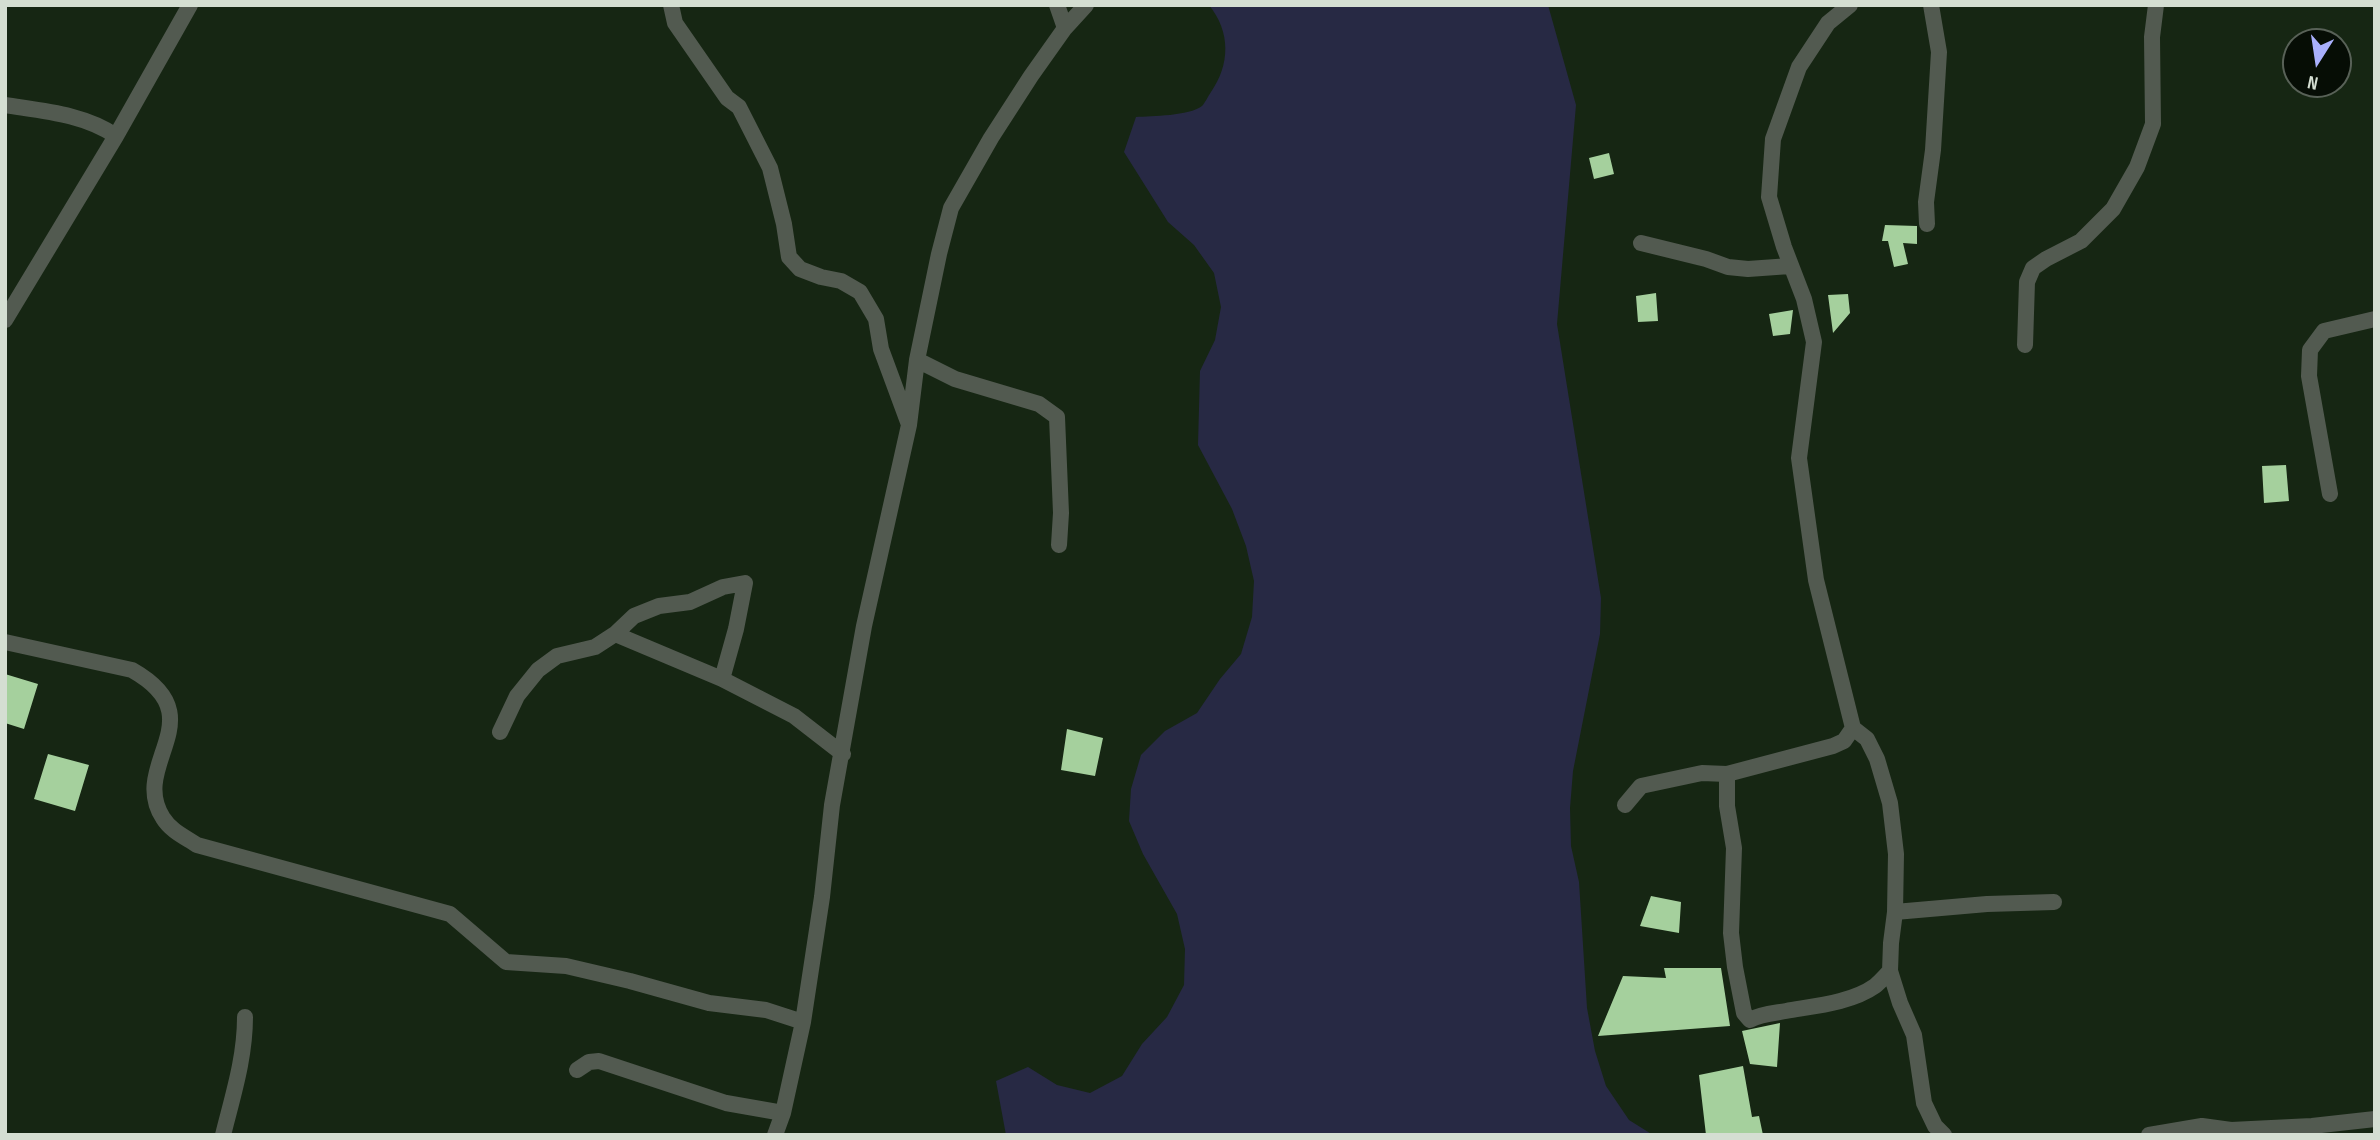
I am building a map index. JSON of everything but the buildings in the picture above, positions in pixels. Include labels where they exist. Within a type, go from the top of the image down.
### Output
[{"type":"street","points":[[5,320],[190,5]]},
{"type":"street","points":[[671,5],[675,23],[727,99],[739,107],[770,169],[789,257],[800,269],[841,281],[860,292],[871,310],[876,319],[881,349],[909,425]]},
{"type":"street","points":[[1057,5],[1065,29]]},
{"type":"street","points":[[775,1135],[783,1113],[803,1022],[832,805],[873,580],[909,425],[917,360],[951,208],[1031,76],[1086,5]]},
{"type":"street","points":[[1850,5],[1828,23],[1799,67],[1773,139],[1769,197],[1790,266],[1804,299],[1814,342],[1799,458],[1816,580],[1853,728],[1867,739],[1877,759],[1890,803],[1896,854],[1891,971],[1899,1003],[1914,1035],[1924,1103],[1935,1126],[1944,1135]]},
{"type":"street","points":[[1927,225],[1926,202],[1933,150],[1939,52],[1931,5]]},
{"type":"street","points":[[2025,345],[2028,282],[2034,268],[2081,240],[2113,209],[2137,167],[2152,124],[2152,37],[2156,5]]},
{"type":"street","points":[[5,105],[65,115],[103,127],[116,135]]},
{"type":"street","points":[[1641,243],[1728,267],[1748,269],[1790,266]]},
{"type":"street","points":[[2330,494],[2309,376],[2310,350],[2324,331],[2375,319]]},
{"type":"street","points":[[917,360],[955,379],[1039,404],[1057,417],[1061,513],[1059,545]]},
{"type":"street","points":[[500,732],[517,696],[538,670],[557,656],[595,647],[615,634],[634,616],[659,606],[690,602],[723,587],[746,583],[722,679]]},
{"type":"street","points":[[615,634],[722,679],[794,716],[843,754]]},
{"type":"street","points":[[5,642],[132,670],[150,680],[165,697],[171,722],[155,782],[156,801],[163,818],[175,831],[197,845],[450,914],[506,962],[566,966],[709,1003],[766,1010],[803,1022]]},
{"type":"street","points":[[1625,805],[1641,786],[1702,773],[1727,774],[1832,746],[1844,741],[1853,728]]},
{"type":"street","points":[[1727,774],[1727,806],[1734,848],[1731,933],[1744,1013],[1750,1020],[1827,1005],[1875,986],[1891,971]]},
{"type":"street","points":[[1895,912],[1987,904],[2054,902]]},
{"type":"street","points":[[223,1135],[242,1065],[245,1017]]},
{"type":"street","points":[[578,1070],[589,1062],[599,1061],[726,1103],[783,1113]]},
{"type":"street","points":[[2149,1135],[2202,1126],[2231,1130],[2312,1126],[2375,1119]]},
{"type":"shaded area","points":[[1209,5],[1548,5],[1576,105],[1557,324],[1601,598],[1600,634],[1573,771],[1571,846],[1579,882],[1587,1008],[1595,1051],[1606,1086],[1629,1120],[1653,1135],[1006,1135],[996,1081],[1028,1067],[1057,1085],[1090,1093],[1122,1076],[1142,1044],[1167,1017],[1184,985],[1185,949],[1177,914],[1143,854],[1129,821],[1131,789],[1141,755],[1165,731],[1197,713],[1241,654],[1252,617],[1254,581],[1246,546],[1232,509],[1198,445],[1200,371],[1215,340],[1221,307],[1214,273],[1194,245],[1168,222],[1124,152],[1136,117],[1170,115],[1196,109],[1203,105],[1217,82],[1225,60],[1224,37]]}]
